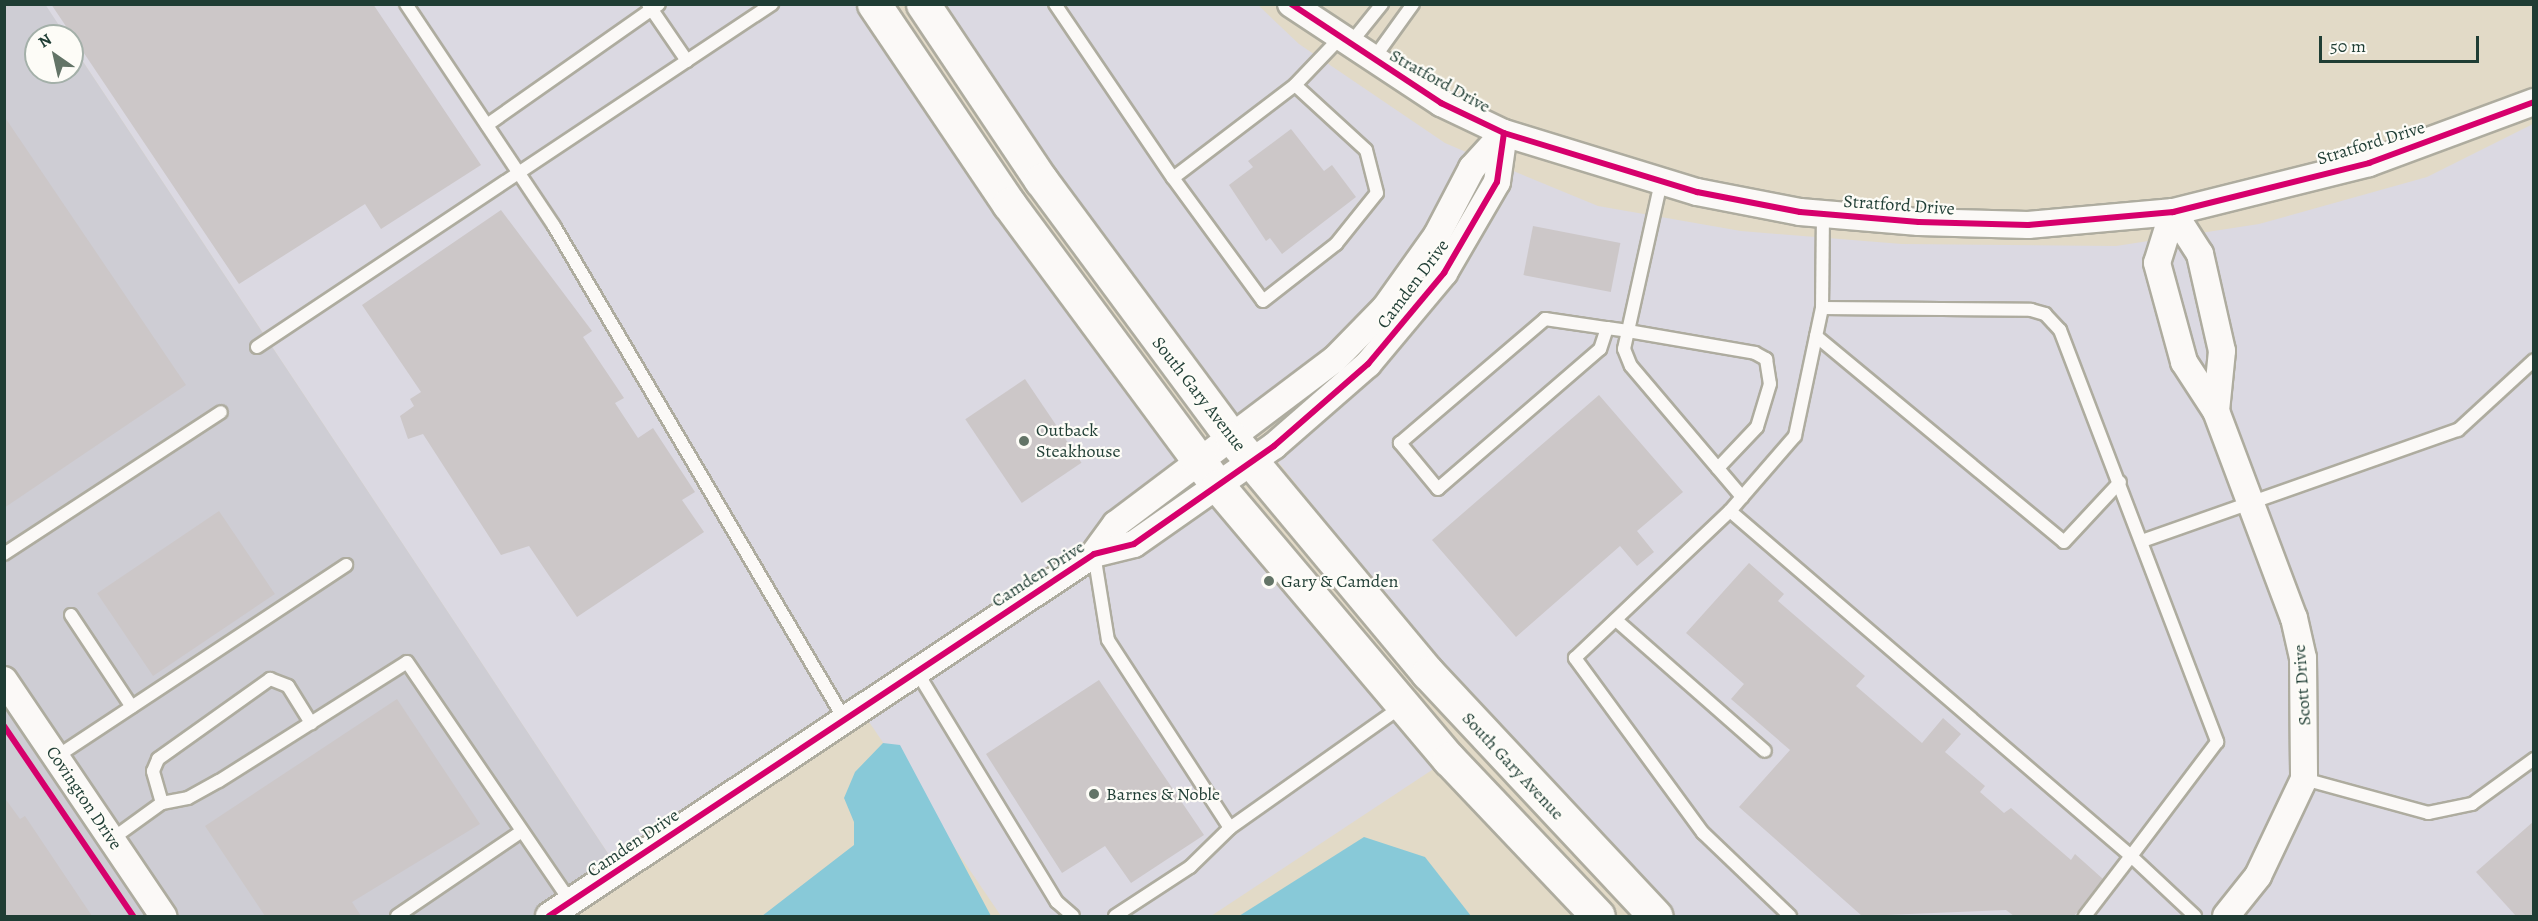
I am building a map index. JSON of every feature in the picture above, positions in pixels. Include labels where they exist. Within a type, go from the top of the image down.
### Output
[{"type":"main road","points":[[874,4],[1009,204],[1208,474],[1403,705],[1598,916]]},
{"type":"main road","name":"South Gary Avenue","points":[[923,4],[1041,180],[1242,450],[1428,673],[1655,916]]},
{"type":"street","name":"Stratford Drive","points":[[1292,5],[1372,61],[1504,133],[1661,182],[1823,214],[2028,225],[2173,212],[2369,163],[2534,102]]},
{"type":"street","name":"Camden Drive","points":[[549,916],[1094,555],[1134,544],[1208,474],[1242,450],[1385,308],[1437,235],[1472,168],[1504,133]]},
{"type":"street","name":"Scott Drive","points":[[2173,212],[2157,263],[2184,362],[2216,411],[2294,618],[2303,658],[2304,779],[2258,876],[2226,916]]},
{"type":"street","name":"Scott Drive","points":[[2173,212],[2200,254],[2222,351],[2216,411]]},
{"type":"street","name":"Covington Drive","points":[[8,694],[56,757],[163,916]]},
{"type":"lane","points":[[406,4],[519,173],[845,720]]},
{"type":"lane","points":[[257,347],[772,4]]},
{"type":"lane","points":[[1055,4],[1173,178],[1263,301],[1336,244],[1377,193],[1366,150],[1295,85]]},
{"type":"lane","points":[[1173,178],[1295,85],[1344,42],[1382,4]]},
{"type":"lane","points":[[1372,61],[1413,4]]},
{"type":"lane","points":[[487,126],[653,6],[687,61]]},
{"type":"lane","points":[[1661,182],[1624,349],[1631,366],[1742,497]]},
{"type":"lane","points":[[1790,916],[1703,833],[1575,658],[1730,511],[1796,435],[1822,308],[1823,214]]},
{"type":"lane","points":[[1822,308],[2045,314],[2060,330],[2120,482],[2217,742],[2085,916]]},
{"type":"lane","points":[[1607,328],[1600,349],[1438,489],[1400,443],[1545,319],[1628,331],[1766,359],[1770,384],[1757,427],[1718,468]]},
{"type":"lane","points":[[1816,336],[2064,542],[2120,482]]},
{"type":"lane","points":[[2142,541],[2458,430],[2534,360]]},
{"type":"lane","points":[[4,554],[221,412]]},
{"type":"lane","points":[[1730,511],[2131,856],[2195,916]]},
{"type":"lane","points":[[1094,555],[1108,639],[1230,828]]},
{"type":"lane","points":[[56,757],[346,564]]},
{"type":"lane","points":[[71,615],[132,707]]},
{"type":"lane","points":[[1616,620],[1765,751]]},
{"type":"lane","points":[[112,839],[162,802],[188,798],[219,781],[407,662],[571,902]]},
{"type":"lane","points":[[917,672],[1057,902],[1073,916]]},
{"type":"lane","points":[[162,802],[153,771],[158,759],[270,679],[288,686],[311,723]]},
{"type":"lane","points":[[1114,916],[1190,867],[1230,828],[1403,705]]},
{"type":"lane","points":[[2304,779],[2428,813],[2472,804],[2534,759]]},
{"type":"lane","points":[[397,916],[522,831]]},
{"type":"shaded area","points":[[45,4],[58,24],[24,24],[24,84],[84,84],[84,63],[613,861],[534,916],[5,916],[4,5]]},
{"type":"shaded area","points":[[45,5],[856,5],[1183,457],[1086,550],[613,861],[84,63],[84,24],[58,24]]},
{"type":"shaded area","points":[[937,5],[1258,5],[1299,44],[1445,143],[1473,155],[1433,229],[1326,360],[1237,424]]},
{"type":"shaded area","points":[[2533,124],[2533,916],[1673,916],[1484,718],[1271,453],[1371,371],[1506,168],[1598,206],[1741,231],[1902,244],[2116,246],[2259,224],[2427,177]]},
{"type":"shaded area","points":[[1214,501],[1438,766],[1211,916],[1001,916],[863,713],[1089,564]]},
{"type":"water","points":[[883,743],[900,745],[991,916],[762,916],[854,845],[854,822],[844,798],[855,772]]},
{"type":"water","points":[[1364,837],[1425,857],[1471,916],[1239,916]]},
{"type":"building","points":[[51,4],[373,4],[481,165],[381,229],[365,204],[239,284],[84,53],[84,24],[64,24]]},
{"type":"building","points":[[4,116],[186,385],[4,508]]},
{"type":"building","points":[[1291,129],[1324,171],[1332,165],[1356,197],[1282,254],[1270,238],[1266,241],[1229,185],[1253,167],[1248,161]]},
{"type":"building","points":[[501,210],[592,331],[583,337],[624,398],[615,403],[638,438],[653,428],[695,492],[682,500],[704,532],[577,617],[529,546],[501,555],[423,434],[408,439],[400,416],[414,406],[410,399],[421,392],[362,305]]},
{"type":"building","points":[[1533,226],[1620,243],[1611,292],[1523,275]]},
{"type":"building","name":"Outback Steakhouse","points":[[1025,379],[1081,463],[1022,503],[965,419]]},
{"type":"building","points":[[1599,395],[1683,492],[1637,531],[1654,552],[1637,566],[1620,546],[1516,637],[1432,540]]},
{"type":"building","points":[[219,511],[275,594],[153,676],[97,593]]},
{"type":"building","points":[[1749,563],[1784,594],[1778,601],[1865,676],[1856,686],[1922,743],[1943,718],[1961,734],[1945,752],[1985,786],[1980,792],[2004,813],[2011,808],[2071,860],[2075,854],[2103,879],[2074,916],[2014,916],[2006,910],[1862,916],[1739,807],[1790,750],[1731,699],[1744,684],[1686,633]]},
{"type":"building","name":"Barnes & Noble","points":[[1099,680],[1204,835],[1131,883],[1105,846],[1062,873],[986,754]]},
{"type":"building","points":[[397,699],[480,824],[352,902],[361,916],[265,916],[205,826]]},
{"type":"building","points":[[4,797],[20,819],[25,816],[92,916],[4,916]]},
{"type":"building","points":[[2534,821],[2534,916],[2516,916],[2476,872]]},
{"type":"cycle path","points":[[1291,4],[1441,103],[1504,133],[1697,192],[1800,212],[1919,222],[2028,225],[2173,212],[2369,163],[2534,102]]},
{"type":"cycle path","points":[[549,916],[1094,554],[1134,544],[1274,446],[1368,364],[1444,273],[1497,182],[1504,133]]},
{"type":"cycle path","points":[[4,726],[133,916]]},
{"type":"place","name":"Outback Steakhouse","points":[[1024,441]]},
{"type":"place","name":"Gary & Camden","points":[[1269,581]]},
{"type":"place","name":"Barnes & Noble","points":[[1094,794]]}]
